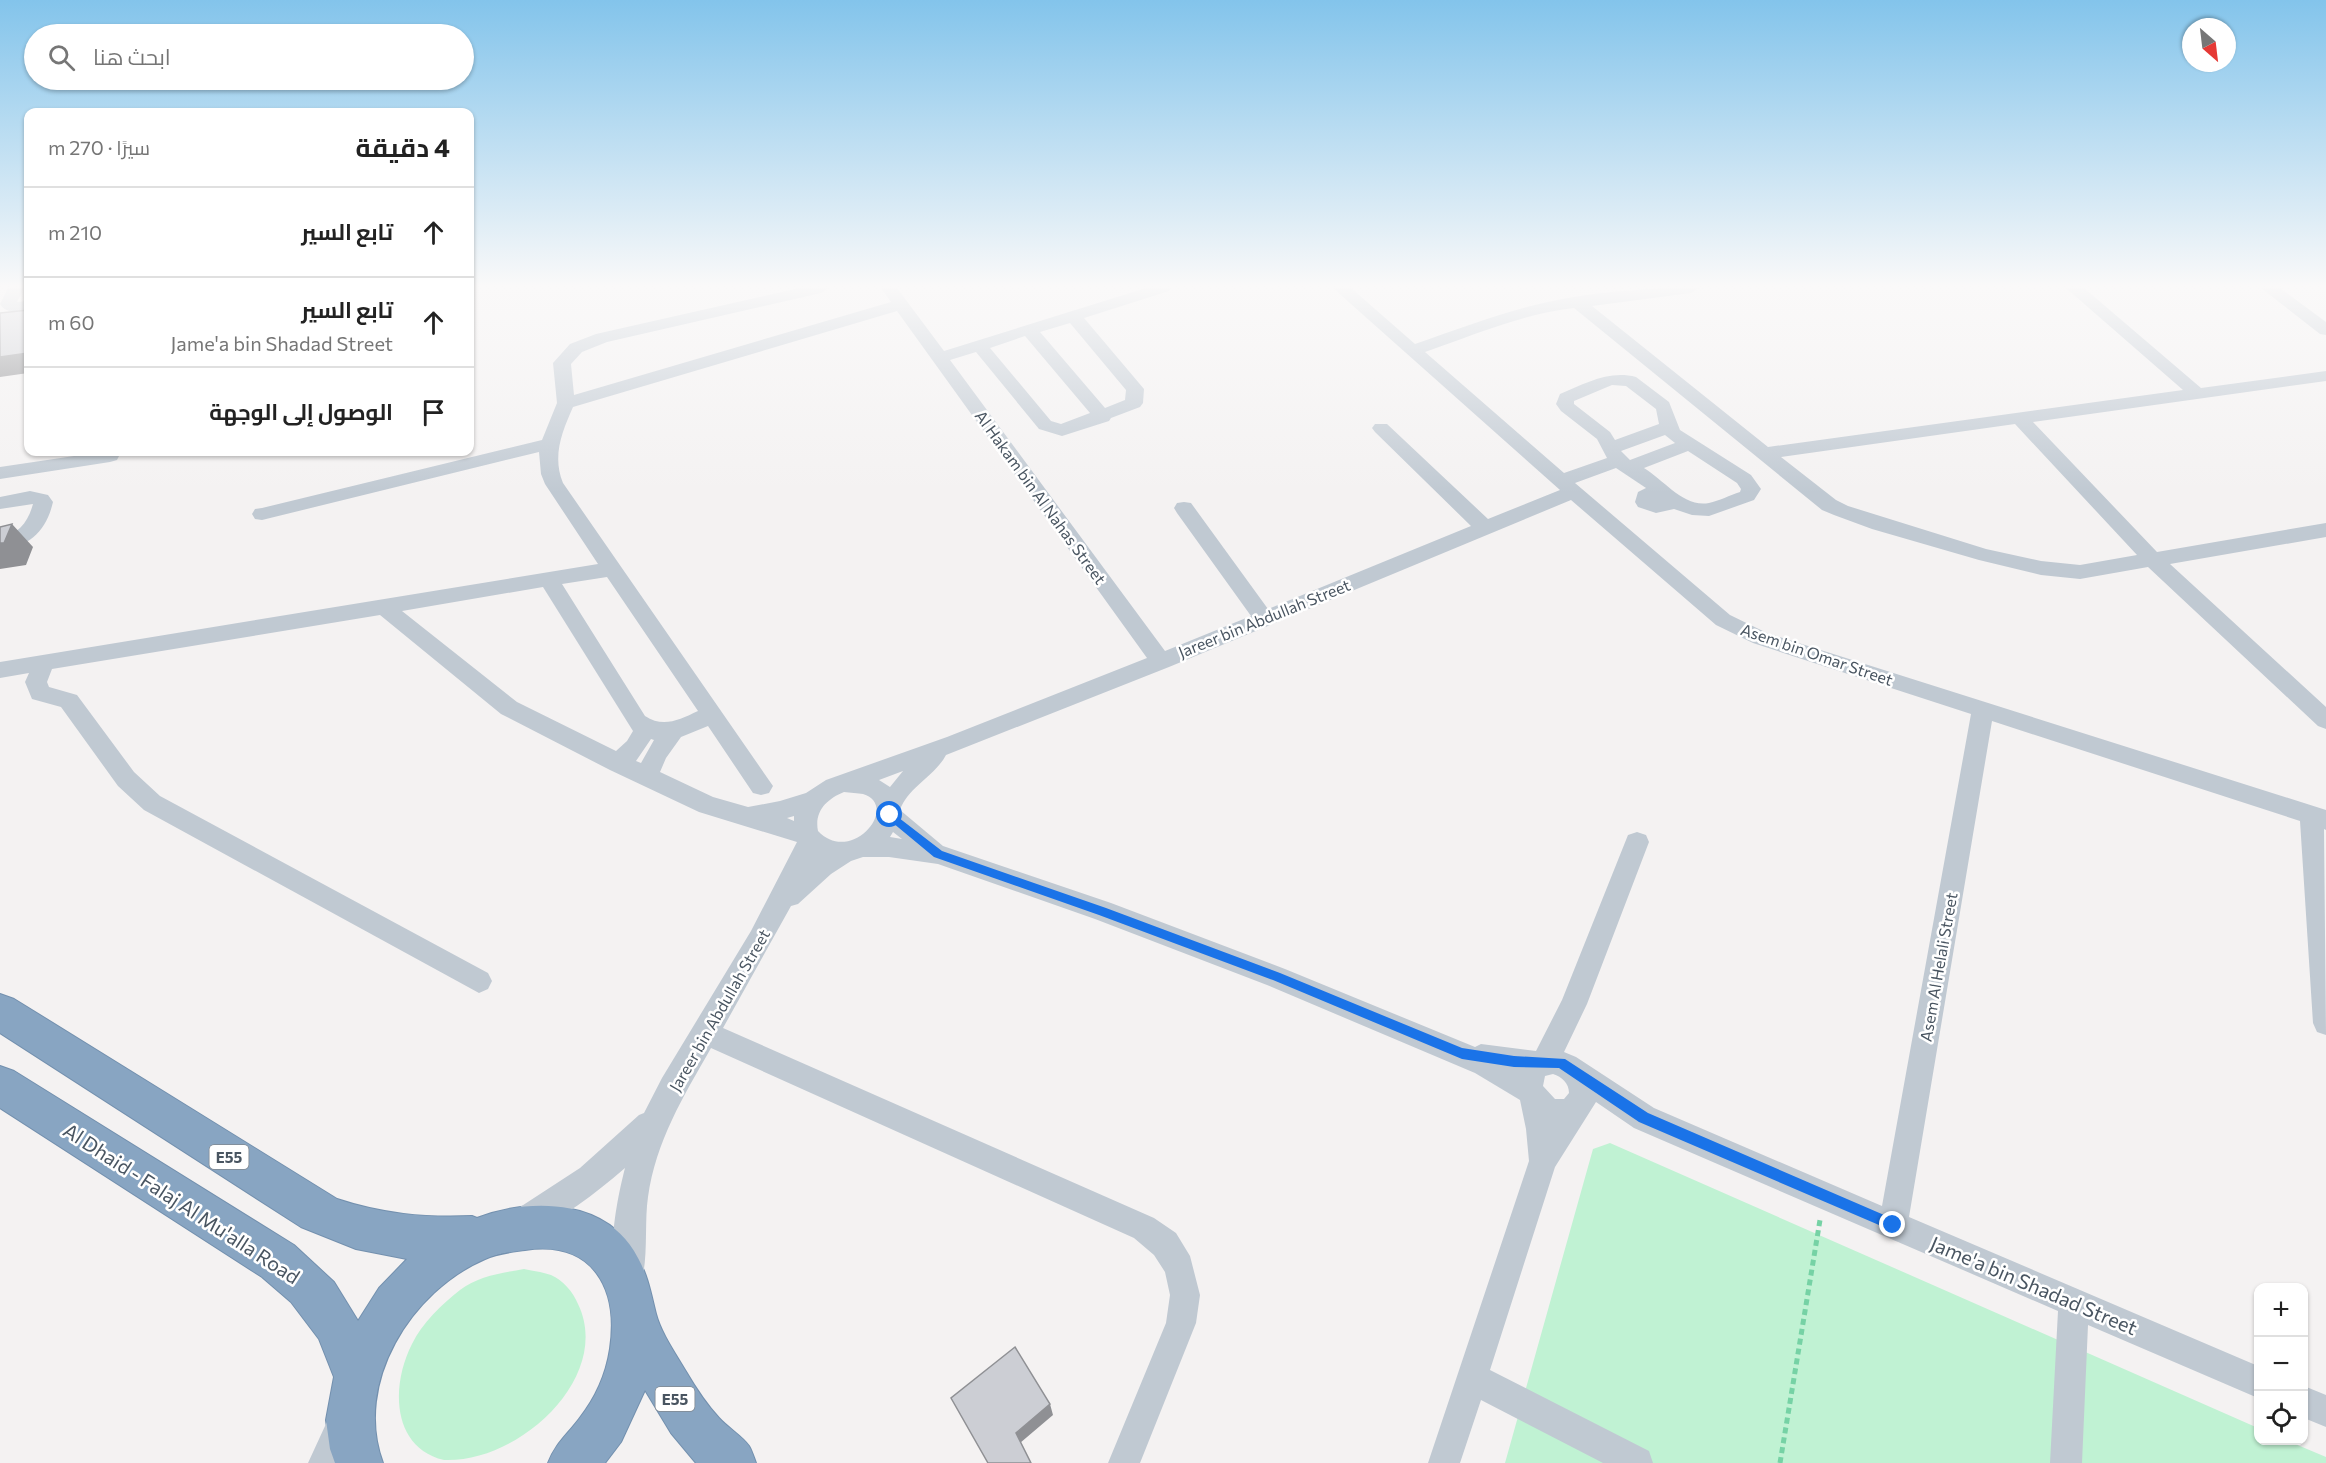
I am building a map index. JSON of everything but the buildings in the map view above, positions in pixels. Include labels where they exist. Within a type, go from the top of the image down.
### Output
[{"type":"highway","name":"E55","points":[[0,1012],[316,1212],[351,1227],[394,1238],[431,1240],[495,1233]]},
{"type":"highway","name":"Al Dhaid - Falaj Al Mu'alla Road","points":[[0,1085],[278,1261],[300,1278],[328,1309],[345,1340],[353,1390]]},
{"type":"highway","points":[[359,1463],[352,1448],[353,1390],[376,1330],[404,1292],[440,1260],[495,1233],[550,1226],[584,1235],[611,1256],[633,1304],[629,1373],[605,1425],[572,1463]]},
{"type":"highway","name":"E55","points":[[633,1304],[676,1401],[701,1433],[732,1463]]},
{"type":"street","points":[[567,356],[562,363],[566,403],[549,444],[548,463],[554,484],[760,786]]},
{"type":"street","points":[[566,403],[725,356]]},
{"type":"street","points":[[939,358],[944,356]]},
{"type":"street","points":[[988,356],[1045,425],[1062,430],[1134,404],[1135,389],[1107,356]]},
{"type":"street","points":[[1051,356],[1102,417]]},
{"type":"street","name":"Asem bin Omar Street","points":[[1418,356],[1724,621],[1769,641],[2319,817]]},
{"type":"street","points":[[1644,356],[1829,505],[1852,517],[2000,560],[2046,571],[2080,572],[2326,530]]},
{"type":"street","points":[[2154,356],[2197,393]]},
{"type":"street","name":"Al Hakam bin Al Nahas Street","points":[[939,358],[1161,661]]},
{"type":"street","points":[[1764,453],[2326,376]]},
{"type":"street","points":[[1610,380],[1634,383],[1662,406],[1667,414],[1668,427],[1689,444],[1744,478],[1751,489],[1747,496],[1709,510],[1692,509],[1676,502],[1656,507],[1645,502],[1645,496],[1660,489],[1619,459],[1604,436],[1567,407],[1566,398],[1610,380]]},
{"type":"street","points":[[2019,418],[2152,559],[2326,720]]},
{"type":"street","points":[[1619,459],[1668,427]]},
{"type":"street","points":[[1381,428],[1484,527]]},
{"type":"street","points":[[262,514],[549,444]]},
{"type":"street","points":[[1619,459],[1689,444]]},
{"type":"street","points":[[0,473],[110,456]]},
{"type":"street","name":"Jareer bin Abdullah Street","points":[[844,783],[955,743],[1161,661],[1484,527],[1619,459]]},
{"type":"street","points":[[0,503],[30,497],[43,502],[30,534],[16,542],[0,545]]},
{"type":"street","points":[[1184,508],[1264,618]]},
{"type":"street","points":[[0,670],[612,569]]},
{"type":"street","points":[[549,580],[637,722],[645,729],[657,733],[672,732],[712,714]]},
{"type":"street","points":[[384,607],[469,678],[509,708],[618,764],[707,806],[746,816],[809,838],[819,847],[906,848],[938,854],[1102,911],[1276,977],[1462,1054],[1485,1064],[1531,1094],[1541,1106],[1552,1112],[1564,1113],[1577,1108],[1600,1108],[1644,1118]]},
{"type":"street","points":[[44,662],[36,682],[40,693],[69,701],[126,778],[152,803],[479,981]]},
{"type":"street","name":"Asem Al Helali Street","points":[[1893,1225],[1983,710]]},
{"type":"street","points":[[618,764],[635,747],[645,729]]},
{"type":"street","points":[[646,777],[656,754],[672,732]]},
{"type":"street","name":"Jareer bin Abdullah Street","points":[[890,810],[914,774],[932,756],[955,743]]},
{"type":"street","points":[[746,816],[780,811],[812,801],[821,793],[844,783],[859,783],[872,786],[883,793],[890,810],[938,854]]},
{"type":"street","points":[[809,838],[804,819],[812,801]]},
{"type":"street","points":[[854,849],[876,838],[886,828],[890,810]]},
{"type":"street","points":[[2319,817],[2326,1023]]},
{"type":"street","name":"Jareer bin Abdullah Street","points":[[633,1304],[628,1242],[632,1199],[642,1157],[656,1117],[782,903],[809,838]]},
{"type":"street","points":[[1543,1161],[1540,1129],[1531,1094],[1530,1075],[1533,1068],[1542,1063],[1574,1004],[1637,842]]},
{"type":"street","name":"Jareer bin Abdullah Street","points":[[782,903],[822,867],[854,849]]},
{"type":"street","points":[[1444,1463],[1543,1161],[1577,1108],[1584,1091],[1576,1073],[1571,1023],[1574,1004]]},
{"type":"street","points":[[706,1032],[1144,1228],[1165,1244],[1179,1268],[1185,1295],[1181,1323],[1124,1463]]},
{"type":"street","points":[[1462,1054],[1561,1063],[1644,1118]]},
{"type":"street","name":"Jareer bin Abdullah Street","points":[[495,1233],[553,1205],[591,1179],[626,1149],[656,1117]]},
{"type":"street","name":"Jame'a bin Shadad Street","points":[[1644,1118],[2254,1380]]},
{"type":"street","points":[[2066,1463],[2074,1303]]},
{"type":"street","points":[[1472,1378],[1637,1463]]},
{"type":"street","points":[[324,1463],[353,1390]]},
{"type":"street","points":[[2308,1403],[2326,1411]]},
{"type":"path","points":[[1780,1463],[1824,1195]]},
{"type":"green space","points":[[1610,1143],[2254,1426],[2254,1445],[2298,1445],[2326,1457],[2326,1463],[1505,1463],[1593,1149]]},
{"type":"green space","points":[[524,1269],[545,1273],[560,1280],[578,1304],[585,1331],[583,1359],[571,1386],[553,1410],[529,1431],[502,1447],[473,1457],[444,1460],[427,1453],[414,1442],[405,1428],[400,1412],[401,1378],[412,1344],[433,1314],[467,1285],[491,1276]]},
{"type":"route","points":[[890,815],[938,854],[1102,911],[1276,977],[1462,1054],[1514,1062],[1540,1064],[1553,1061],[1561,1063],[1644,1118],[1893,1225]]}]
